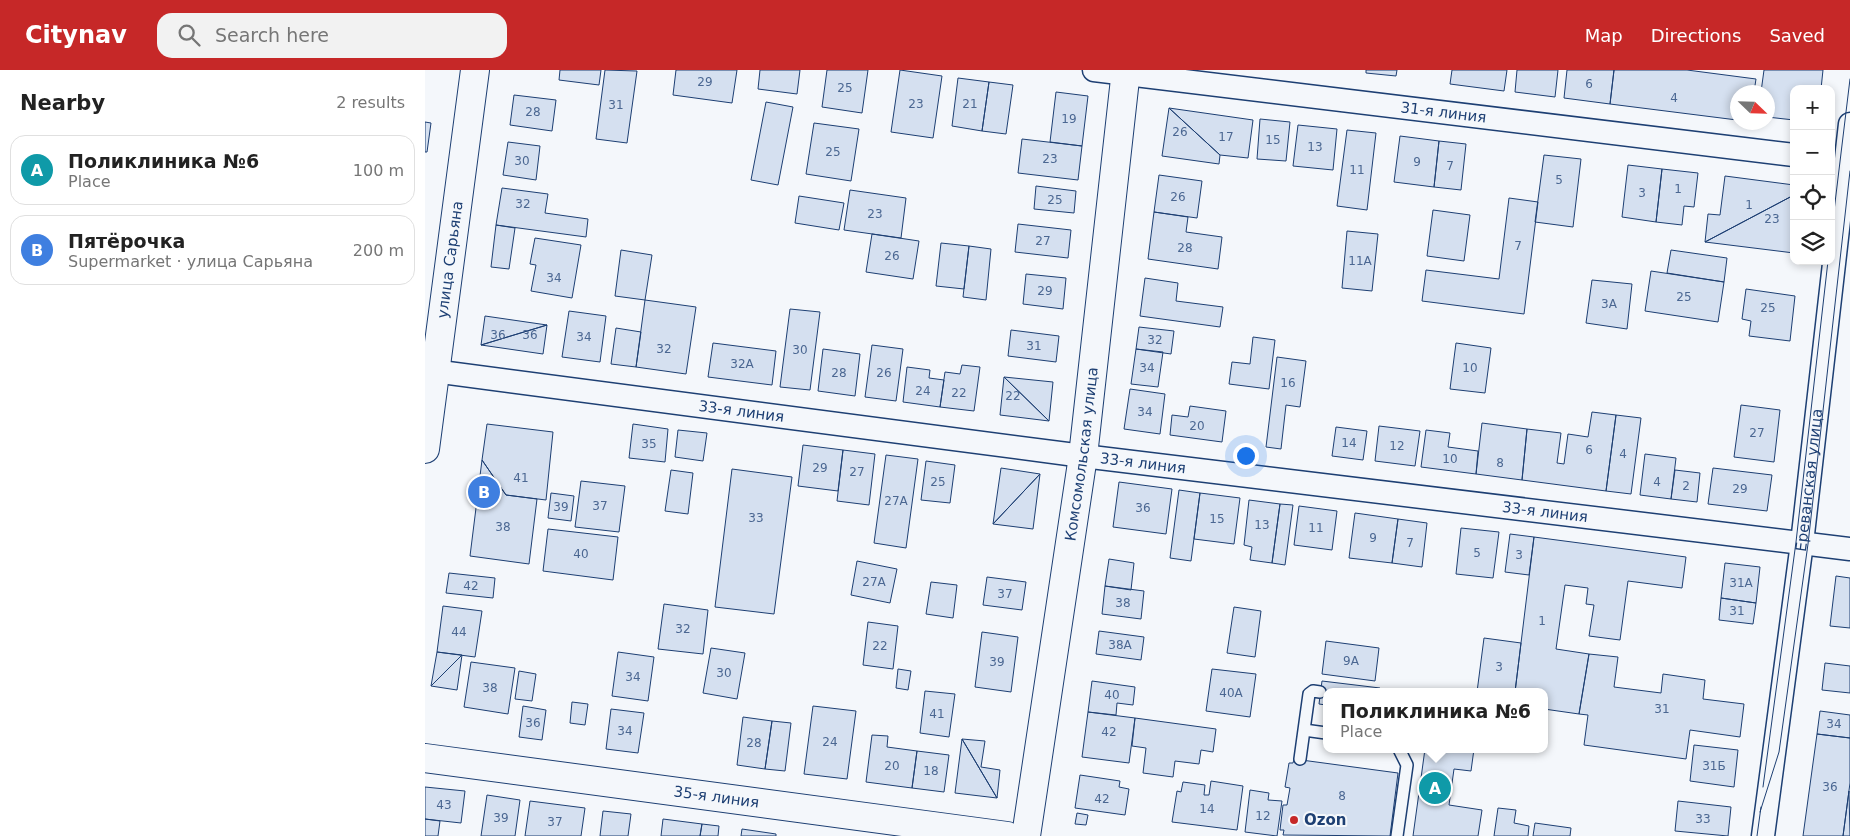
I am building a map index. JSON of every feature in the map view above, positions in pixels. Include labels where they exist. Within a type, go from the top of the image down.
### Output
[{"type":"street","name":"улица Сарьяна","points":[[425,450],[430,371],[475,70]]},
{"type":"street","name":"31-я линия","points":[[1094,70],[1126,72],[1790,155]]},
{"type":"street","name":"Комсомольская улица","points":[[1026,836],[1083,456],[1126,72]]},
{"type":"street","name":"Ереванская улица","points":[[1763,836],[1802,543],[1842,161],[1850,124]]},
{"type":"street","name":"33-я линия","points":[[430,371],[1083,456],[1850,549]]},
{"type":"street","name":"35-я линия","points":[[425,758],[1007,836]]},
{"type":"lane","points":[[1300,759],[1309,694],[1313,691],[1320,692]]},
{"type":"lane","points":[[1304,730],[1323,733]]},
{"type":"lane","points":[[1397,836],[1407,765],[1401,753]]},
{"type":"building","points":[[560,70],[601,70],[599,85],[559,80]]},
{"type":"building","points":[[605,70],[637,71],[627,143],[596,139]]},
{"type":"building","points":[[676,70],[737,70],[732,103],[673,95]]},
{"type":"building","points":[[760,70],[800,70],[797,94],[758,89]]},
{"type":"building","points":[[827,70],[868,70],[862,113],[822,107]]},
{"type":"building","points":[[900,70],[942,76],[933,138],[891,132]]},
{"type":"building","points":[[1366,70],[1397,70],[1396,76],[1366,73]]},
{"type":"building","points":[[1452,70],[1507,70],[1504,91],[1450,84]]},
{"type":"building","points":[[1517,70],[1558,70],[1555,97],[1515,92]]},
{"type":"building","points":[[1567,70],[1614,70],[1610,104],[1564,98]]},
{"type":"building","points":[[1614,70],[1687,70],[1756,79],[1755,85],[1730,85],[1730,119],[1610,104]]},
{"type":"building","points":[[1764,70],[1823,70],[1821,85],[1790,85],[1790,120],[1775,118],[1775,85],[1762,85]]},
{"type":"building","points":[[958,78],[989,82],[982,131],[952,126]]},
{"type":"building","points":[[989,82],[1013,85],[1006,134],[982,131]]},
{"type":"building","points":[[1056,92],[1088,96],[1082,146],[1050,142]]},
{"type":"building","points":[[514,95],[556,100],[552,131],[510,125]]},
{"type":"building","points":[[766,102],[793,107],[778,185],[751,180]]},
{"type":"building","points":[[1169,108],[1253,120],[1248,158],[1220,155]]},
{"type":"building","points":[[1169,108],[1220,155],[1219,164],[1162,156]]},
{"type":"building","points":[[1260,119],[1290,122],[1286,161],[1257,159]]},
{"type":"building","points":[[425,122],[431,123],[427,152],[425,152]]},
{"type":"building","points":[[814,123],[859,129],[851,181],[806,174]]},
{"type":"building","points":[[1298,125],[1337,129],[1333,170],[1293,166]]},
{"type":"building","points":[[1347,130],[1376,133],[1367,210],[1337,206]]},
{"type":"building","points":[[1400,136],[1439,141],[1434,187],[1394,182]]},
{"type":"building","points":[[1022,139],[1082,146],[1078,180],[1018,173]]},
{"type":"building","points":[[1439,141],[1466,144],[1461,190],[1434,187]]},
{"type":"building","points":[[508,142],[540,146],[536,180],[503,175]]},
{"type":"building","points":[[1544,155],[1581,159],[1573,227],[1535,222]]},
{"type":"building","points":[[1628,165],[1662,169],[1656,222],[1622,217]]},
{"type":"building","points":[[1662,169],[1698,173],[1694,207],[1684,206],[1682,225],[1656,222]]},
{"type":"building","points":[[1159,175],[1202,181],[1197,218],[1154,212]]},
{"type":"building","points":[[1725,176],[1790,184],[1790,197],[1705,242],[1708,214],[1720,215]]},
{"type":"building","points":[[1036,186],[1076,191],[1074,213],[1034,209]]},
{"type":"building","points":[[502,188],[548,194],[545,213],[588,219],[586,237],[496,225]]},
{"type":"building","points":[[850,190],[906,198],[901,238],[844,230]]},
{"type":"building","points":[[799,196],[844,203],[839,230],[795,223]]},
{"type":"building","points":[[1790,197],[1790,253],[1705,242]]},
{"type":"building","points":[[1509,198],[1538,202],[1524,314],[1422,301],[1426,270],[1499,279]]},
{"type":"building","points":[[1433,210],[1470,215],[1464,261],[1427,256]]},
{"type":"building","points":[[1154,212],[1188,217],[1186,232],[1222,237],[1218,269],[1148,259]]},
{"type":"building","points":[[1018,224],[1071,230],[1068,258],[1015,252]]},
{"type":"building","points":[[496,225],[515,228],[509,269],[491,267]]},
{"type":"building","points":[[1347,231],[1378,234],[1372,291],[1342,288]]},
{"type":"building","points":[[872,234],[919,241],[913,279],[866,272]]},
{"type":"building","points":[[535,238],[581,245],[572,298],[531,291],[536,265],[530,264]]},
{"type":"building","points":[[941,243],[969,246],[964,289],[936,286]]},
{"type":"building","points":[[969,246],[991,249],[986,300],[963,297]]},
{"type":"building","points":[[621,250],[652,255],[645,300],[615,296]]},
{"type":"building","points":[[1671,250],[1727,258],[1724,282],[1667,273]]},
{"type":"building","points":[[1651,271],[1724,282],[1718,322],[1645,311]]},
{"type":"building","points":[[1026,274],[1066,278],[1063,309],[1023,304]]},
{"type":"building","points":[[1145,278],[1178,283],[1176,301],[1223,307],[1220,327],[1140,316]]},
{"type":"building","points":[[1592,280],[1632,284],[1627,329],[1586,323]]},
{"type":"building","points":[[1746,289],[1795,296],[1790,341],[1749,336],[1751,321],[1742,319]]},
{"type":"building","points":[[645,300],[696,307],[686,374],[636,367]]},
{"type":"building","points":[[790,309],[820,312],[810,390],[780,387]]},
{"type":"building","points":[[569,311],[606,316],[600,362],[562,357]]},
{"type":"building","points":[[485,316],[547,325],[481,345]]},
{"type":"building","points":[[547,325],[543,354],[481,345]]},
{"type":"building","points":[[1139,327],[1174,331],[1171,354],[1136,349]]},
{"type":"building","points":[[616,328],[641,332],[636,367],[611,364]]},
{"type":"building","points":[[1011,330],[1059,336],[1056,362],[1008,356]]},
{"type":"building","points":[[1253,337],[1275,340],[1269,389],[1229,384],[1232,362],[1250,364]]},
{"type":"building","points":[[713,343],[776,351],[772,385],[708,377]]},
{"type":"building","points":[[1456,343],[1491,348],[1485,393],[1450,389]]},
{"type":"building","points":[[872,345],[903,349],[896,401],[865,397]]},
{"type":"building","points":[[823,349],[860,354],[855,396],[818,391]]},
{"type":"building","points":[[1136,349],[1163,352],[1158,387],[1131,384]]},
{"type":"building","points":[[1277,357],[1306,361],[1300,407],[1286,405],[1281,449],[1266,447]]},
{"type":"building","points":[[962,365],[980,367],[974,411],[940,407],[945,372],[960,374]]},
{"type":"building","points":[[907,367],[930,370],[929,378],[944,380],[940,407],[903,402]]},
{"type":"building","points":[[1004,377],[1049,421],[1000,415]]},
{"type":"building","points":[[1004,377],[1053,382],[1049,421]]},
{"type":"building","points":[[1130,389],[1165,394],[1160,434],[1124,429]]},
{"type":"building","points":[[1741,405],[1780,410],[1774,462],[1734,457]]},
{"type":"building","points":[[1190,406],[1226,411],[1222,442],[1170,435],[1172,415],[1188,417]]},
{"type":"building","points":[[1592,412],[1616,415],[1606,491],[1522,480],[1527,429],[1561,433],[1557,463],[1564,464],[1568,434],[1588,437]]},
{"type":"building","points":[[1616,415],[1641,418],[1631,494],[1606,491]]},
{"type":"building","points":[[1482,423],[1527,429],[1522,480],[1476,474]]},
{"type":"building","points":[[487,424],[553,432],[546,500],[506,495],[482,460]]},
{"type":"building","points":[[633,424],[668,429],[665,462],[629,458]]},
{"type":"building","points":[[1379,426],[1420,431],[1415,466],[1375,461]]},
{"type":"building","points":[[1336,427],[1367,431],[1363,460],[1332,456]]},
{"type":"building","points":[[678,430],[707,433],[703,461],[675,457]]},
{"type":"building","points":[[1426,430],[1450,433],[1448,447],[1478,451],[1476,474],[1421,467]]},
{"type":"building","points":[[803,445],[843,450],[838,491],[798,486]]},
{"type":"building","points":[[843,450],[875,454],[869,505],[837,501]]},
{"type":"building","points":[[1645,454],[1676,458],[1671,499],[1640,495]]},
{"type":"building","points":[[886,455],[918,459],[906,548],[874,543]]},
{"type":"building","points":[[482,460],[506,495],[537,499],[529,564],[470,556]]},
{"type":"building","points":[[926,461],[955,465],[950,503],[921,500]]},
{"type":"building","points":[[1001,468],[1040,474],[993,524]]},
{"type":"building","points":[[1713,468],[1772,475],[1767,511],[1708,504]]},
{"type":"building","points":[[732,469],[792,477],[774,614],[715,607]]},
{"type":"building","points":[[671,470],[693,473],[688,514],[665,511]]},
{"type":"building","points":[[1675,470],[1700,473],[1697,502],[1671,499]]},
{"type":"building","points":[[1040,474],[1033,529],[993,524]]},
{"type":"building","points":[[581,481],[625,486],[619,532],[575,527]]},
{"type":"building","points":[[1119,482],[1172,489],[1166,534],[1113,527]]},
{"type":"building","points":[[1179,490],[1200,493],[1191,561],[1170,558]]},
{"type":"building","points":[[551,493],[574,496],[571,521],[548,518]]},
{"type":"building","points":[[1200,493],[1240,498],[1234,544],[1194,539]]},
{"type":"building","points":[[1249,500],[1280,504],[1272,563],[1250,560],[1252,547],[1244,545]]},
{"type":"building","points":[[1280,504],[1293,505],[1285,565],[1272,563]]},
{"type":"building","points":[[1299,506],[1337,511],[1332,550],[1294,545]]},
{"type":"building","points":[[1355,513],[1398,519],[1392,563],[1349,558]]},
{"type":"building","points":[[1398,519],[1427,523],[1422,567],[1392,563]]},
{"type":"building","points":[[1461,528],[1499,532],[1493,578],[1456,574]]},
{"type":"building","points":[[548,529],[618,537],[613,580],[543,571]]},
{"type":"building","points":[[1510,534],[1534,537],[1529,575],[1505,572]]},
{"type":"building","points":[[1534,537],[1686,557],[1682,588],[1628,581],[1620,640],[1589,636],[1594,605],[1586,604],[1588,588],[1565,585],[1556,649],[1589,654],[1579,714],[1548,710],[1548,688],[1515,688]]},
{"type":"building","points":[[1109,559],[1134,563],[1131,590],[1105,586]]},
{"type":"building","points":[[857,561],[897,569],[890,603],[851,595]]},
{"type":"building","points":[[1725,563],[1760,567],[1756,603],[1721,598]]},
{"type":"building","points":[[449,573],[495,578],[493,598],[446,593]]},
{"type":"building","points":[[1836,576],[1850,578],[1850,628],[1830,626]]},
{"type":"building","points":[[987,577],[1026,582],[1022,610],[983,605]]},
{"type":"building","points":[[931,582],[957,585],[953,618],[926,614]]},
{"type":"building","points":[[1105,586],[1144,591],[1141,619],[1102,614]]},
{"type":"building","points":[[1721,598],[1756,603],[1753,624],[1719,620]]},
{"type":"building","points":[[664,604],[708,610],[703,654],[658,649]]},
{"type":"building","points":[[443,606],[482,611],[475,657],[437,652]]},
{"type":"building","points":[[1234,607],[1261,611],[1255,657],[1227,653]]},
{"type":"building","points":[[868,622],[898,626],[893,669],[863,665]]},
{"type":"building","points":[[1099,631],[1144,637],[1141,660],[1096,654]]},
{"type":"building","points":[[982,632],[1018,637],[1011,692],[975,687]]},
{"type":"building","points":[[1484,638],[1521,643],[1515,688],[1478,688]]},
{"type":"building","points":[[1326,641],[1379,648],[1375,681],[1322,674]]},
{"type":"building","points":[[711,648],[745,653],[737,699],[703,693]]},
{"type":"building","points":[[437,652],[462,655],[431,686]]},
{"type":"building","points":[[618,652],[654,657],[648,701],[612,696]]},
{"type":"building","points":[[1589,654],[1618,657],[1614,687],[1661,693],[1663,674],[1705,680],[1703,699],[1744,704],[1740,737],[1690,730],[1686,759],[1584,745],[1588,715],[1579,714]]},
{"type":"building","points":[[462,655],[457,690],[431,686]]},
{"type":"building","points":[[471,662],[515,668],[508,714],[464,707]]},
{"type":"building","points":[[1825,663],[1850,666],[1850,693],[1822,690]]},
{"type":"building","points":[[898,669],[911,671],[908,690],[896,688]]},
{"type":"building","points":[[1212,669],[1256,674],[1250,717],[1206,711]]},
{"type":"building","points":[[519,671],[536,674],[532,701],[515,699]]},
{"type":"building","points":[[1092,681],[1135,687],[1133,705],[1117,703],[1116,715],[1088,712]]},
{"type":"building","points":[[1322,681],[1380,688],[1323,688],[1323,705],[1319,704]]},
{"type":"building","points":[[925,691],[955,694],[949,737],[920,733]]},
{"type":"building","points":[[572,702],[588,704],[585,725],[570,723]]},
{"type":"building","points":[[523,706],[546,710],[542,740],[519,737]]},
{"type":"building","points":[[813,706],[856,711],[847,779],[804,774]]},
{"type":"building","points":[[611,709],[644,713],[638,753],[606,749]]},
{"type":"building","points":[[1820,711],[1850,715],[1850,738],[1817,734]]},
{"type":"building","points":[[1088,712],[1135,718],[1129,763],[1082,757]]},
{"type":"building","points":[[743,717],[772,721],[765,769],[737,765]]},
{"type":"building","points":[[1135,718],[1216,729],[1213,752],[1201,750],[1199,764],[1175,761],[1173,777],[1143,773],[1146,748],[1132,746]]},
{"type":"building","points":[[772,721],[791,723],[785,771],[765,769]]},
{"type":"building","points":[[1817,734],[1850,738],[1850,783],[1843,836],[1803,836]]},
{"type":"building","points":[[872,735],[888,736],[887,747],[917,751],[912,788],[866,782]]},
{"type":"building","points":[[962,739],[997,798],[955,793]]},
{"type":"building","points":[[962,739],[985,741],[981,767],[1000,770],[997,798]]},
{"type":"building","points":[[1694,745],[1738,750],[1734,787],[1690,781]]},
{"type":"building","points":[[917,751],[949,755],[944,792],[912,788]]},
{"type":"building","points":[[1424,753],[1473,753],[1471,771],[1454,769],[1449,805],[1482,810],[1478,836],[1413,836]]},
{"type":"building","points":[[1294,759],[1398,773],[1390,836],[1283,835],[1284,830],[1280,830],[1283,805],[1287,805],[1290,788],[1285,787],[1289,763],[1293,763]]},
{"type":"building","points":[[1080,775],[1120,781],[1119,787],[1129,789],[1125,815],[1075,808]]},
{"type":"building","points":[[1211,781],[1243,786],[1237,830],[1172,822],[1177,791],[1181,792],[1183,782],[1205,785],[1204,795],[1209,795]]},
{"type":"building","points":[[425,787],[465,791],[461,823],[425,819]]},
{"type":"building","points":[[1250,790],[1269,793],[1268,800],[1282,801],[1277,836],[1245,832]]},
{"type":"building","points":[[1849,791],[1850,836],[1843,836]]},
{"type":"building","points":[[487,795],[520,800],[515,836],[481,836]]},
{"type":"building","points":[[530,801],[585,808],[581,836],[525,836]]},
{"type":"building","points":[[1678,801],[1731,807],[1728,836],[1675,831]]},
{"type":"building","points":[[1498,808],[1516,810],[1514,823],[1529,826],[1528,836],[1494,836]]},
{"type":"building","points":[[603,811],[631,814],[628,836],[600,836]]},
{"type":"building","points":[[1077,813],[1088,815],[1086,825],[1075,824]]},
{"type":"building","points":[[425,819],[440,821],[438,836],[425,836]]},
{"type":"building","points":[[663,819],[702,824],[700,836],[661,836]]},
{"type":"building","points":[[1535,823],[1571,828],[1570,836],[1533,836]]},
{"type":"building","points":[[702,824],[719,826],[718,836],[700,836]]},
{"type":"building","points":[[742,829],[776,834],[776,836],[741,836]]},
{"type":"tram line","points":[[1833,220],[1850,79]]},
{"type":"tram line","points":[[1760,812],[1779,752],[1808,544],[1850,171]]},
{"type":"tram line","points":[[1763,787],[1796,542],[1828,265]]},
{"type":"tram line","points":[[1757,836],[1761,807]]},
{"type":"place","name":"Пятёрочка","points":[[484,492]]},
{"type":"place","name":"Поликлиника №6","points":[[1435,788]]},
{"type":"place","name":"Ozon","points":[[1294,820]]}]
